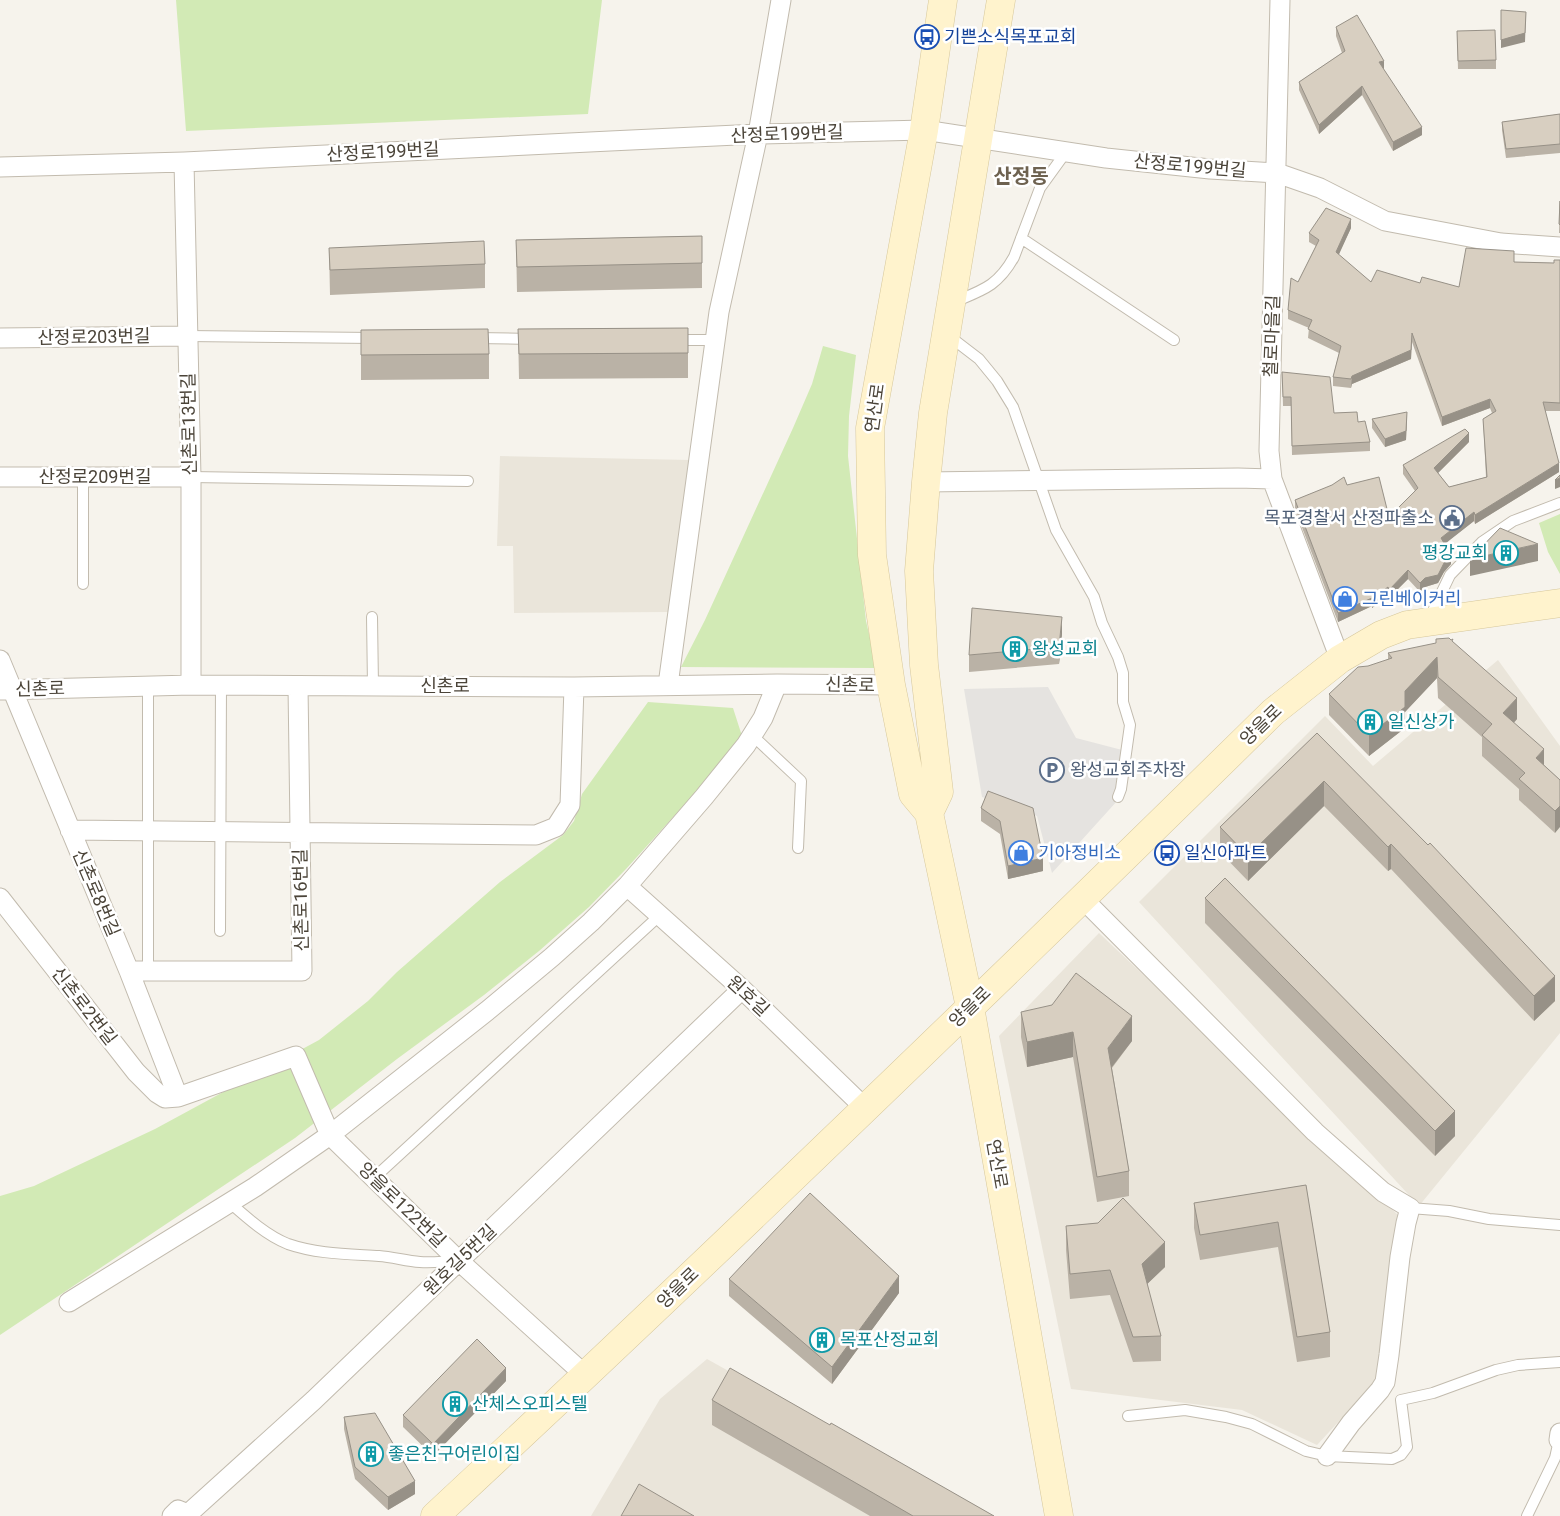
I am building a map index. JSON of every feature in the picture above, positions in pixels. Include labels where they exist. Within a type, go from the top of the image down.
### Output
[{"type":"street","points":[[668,685],[720,312],[758,134],[781,0]]},
{"type":"street","name":"연산로","points":[[943,0],[924,130],[870,428],[872,555],[891,685],[913,794],[929,813],[970,1007],[1059,1516]]},
{"type":"street","points":[[929,813],[939,792],[924,665],[919,571],[926,482],[933,413],[1001,0]]},
{"type":"street","name":"철로마을길","points":[[1280,0],[1269,451],[1272,479],[1340,659]]},
{"type":"street","name":"산정로199번길","points":[[0,167],[184,162],[758,134],[924,130],[1106,158],[1210,169],[1277,173],[1320,188],[1385,221],[1500,243],[1560,247]]},
{"type":"street","name":"신촌로13번길","points":[[184,162],[191,478],[191,686]]},
{"type":"street","name":"산정로203번길","points":[[0,338],[187,336]]},
{"type":"street","name":"산정로209번길","points":[[0,477],[191,478]]},
{"type":"street","points":[[926,482],[1272,479]]},
{"type":"street","name":"양을로","points":[[436,1516],[866,1110],[1273,712],[1340,659],[1381,635],[1407,625],[1560,603]]},
{"type":"street","name":"신촌로8번길","points":[[0,660],[6,690],[70,830],[129,971],[178,1097]]},
{"type":"street","points":[[69,1302],[255,1187],[330,1135],[552,957],[591,922],[626,886],[704,797],[746,745],[763,718],[777,684]]},
{"type":"street","name":"신촌로","points":[[6,690],[221,685],[891,685]]},
{"type":"street","name":"신촌로16번길","points":[[129,971],[302,971],[298,686]]},
{"type":"street","points":[[70,830],[300,834],[536,835],[556,827],[570,805],[574,686]]},
{"type":"street","name":"원호길","points":[[626,886],[742,989],[866,1110]]},
{"type":"street","name":"신촌로2번길","points":[[0,898],[136,1072],[157,1093],[165,1098],[178,1097]]},
{"type":"street","points":[[1082,899],[1315,1132],[1383,1192],[1410,1208],[1400,1257],[1390,1355],[1385,1382],[1327,1456]]},
{"type":"street","name":"원호길5번길","points":[[172,1516],[178,1510],[188,1514],[314,1400],[742,989]]},
{"type":"street","points":[[178,1097],[296,1056],[330,1135]]},
{"type":"street","name":"양을로122번길","points":[[330,1135],[459,1261],[586,1376]]},
{"type":"street","points":[[1560,1433],[1560,1440]]},
{"type":"lane","points":[[951,304],[984,290],[993,284],[1009,265],[1040,188],[1066,152]]},
{"type":"lane","points":[[1021,238],[1174,340]]},
{"type":"lane","points":[[946,334],[979,359],[998,381],[1013,407],[1056,530],[1094,597],[1102,623],[1123,673],[1123,702],[1130,725],[1121,789],[1118,797]]},
{"type":"lane","points":[[187,336],[387,338]]},
{"type":"lane","points":[[466,338],[546,339]]},
{"type":"lane","points":[[666,340],[716,340]]},
{"type":"lane","points":[[83,477],[83,584]]},
{"type":"lane","points":[[191,478],[468,481]]},
{"type":"lane","points":[[1427,622],[1450,575],[1482,542],[1513,522],[1560,503]]},
{"type":"lane","points":[[372,617],[373,686]]},
{"type":"lane","points":[[220,931],[221,685]]},
{"type":"lane","points":[[148,686],[148,971]]},
{"type":"lane","points":[[752,734],[801,781],[798,848]]},
{"type":"lane","points":[[374,1178],[659,916]]},
{"type":"lane","points":[[229,1202],[267,1232],[287,1243],[310,1250],[334,1254],[382,1256],[421,1262],[459,1261]]},
{"type":"lane","points":[[1410,1208],[1448,1211],[1489,1219],[1560,1225]]},
{"type":"lane","points":[[1128,1416],[1184,1410],[1226,1417],[1252,1424],[1306,1450],[1327,1456],[1392,1459],[1401,1455],[1407,1447],[1401,1400],[1433,1393],[1496,1370],[1518,1365],[1560,1362]]},
{"type":"lane","points":[[1527,1516],[1556,1458],[1560,1440]]},
{"type":"shaded area","points":[[500,456],[690,460],[669,612],[514,613],[513,546],[497,546]]},
{"type":"shaded area","name":"일신아파트","points":[[1498,660],[1560,746],[1560,1033],[1419,1206],[1139,902],[1325,716],[1373,766]]},
{"type":"shaded area","name":"왕성교회주차장","points":[[1048,687],[1076,738],[1126,751],[1127,790],[1052,873],[1037,816],[982,797],[964,689]]},
{"type":"shaded area","points":[[1099,933],[1398,1215],[1380,1377],[1317,1445],[1242,1410],[1071,1389],[999,1036]]},
{"type":"shaded area","points":[[707,1359],[843,1435],[964,1516],[591,1516],[660,1399]]},
{"type":"green space","points":[[176,0],[602,0],[588,114],[186,131]]},
{"type":"green space","points":[[823,346],[856,355],[849,416],[848,456],[866,621],[877,668],[681,667],[705,620],[793,428],[812,384]]},
{"type":"green space","points":[[1560,514],[1560,574],[1548,552],[1539,523]]},
{"type":"green space","points":[[648,702],[733,708],[742,736],[704,783],[589,907],[539,951],[484,995],[295,1138],[0,1335],[0,1196],[34,1186],[155,1129],[319,1040],[368,1001],[397,972],[500,882],[563,835],[574,821],[582,794]]},
{"type":"building","points":[[1501,10],[1526,12],[1525,33],[1501,40]]},
{"type":"building","points":[[1357,15],[1384,61],[1379,62],[1422,127],[1393,142],[1362,86],[1319,125],[1299,82],[1345,51],[1336,27]]},
{"type":"building","points":[[1495,30],[1496,60],[1458,61],[1457,31]]},
{"type":"building","points":[[1560,114],[1560,144],[1506,149],[1502,122]]},
{"type":"building","points":[[1326,208],[1351,219],[1336,252],[1371,282],[1377,270],[1420,283],[1422,277],[1459,287],[1466,248],[1514,251],[1514,262],[1554,263],[1554,260],[1560,260],[1560,403],[1543,402],[1559,463],[1475,515],[1474,512],[1441,538],[1451,555],[1444,563],[1438,575],[1425,578],[1420,583],[1408,570],[1389,590],[1388,587],[1372,599],[1338,613],[1295,500],[1332,485],[1344,477],[1347,485],[1379,477],[1389,517],[1418,488],[1403,465],[1465,429],[1469,433],[1434,468],[1449,487],[1487,477],[1483,419],[1496,411],[1490,399],[1442,417],[1412,333],[1411,350],[1352,376],[1351,379],[1333,377],[1341,346],[1308,329],[1312,320],[1288,310],[1291,278],[1298,282],[1319,240],[1309,233]]},
{"type":"building","points":[[702,236],[702,263],[517,267],[516,240]]},
{"type":"building","points":[[484,241],[485,264],[330,270],[329,248]]},
{"type":"building","points":[[688,328],[688,353],[519,354],[518,329]]},
{"type":"building","points":[[488,329],[489,354],[361,355],[361,330]]},
{"type":"building","points":[[1282,372],[1330,377],[1334,413],[1357,412],[1358,422],[1365,421],[1370,442],[1292,446],[1291,397],[1283,397]]},
{"type":"building","points":[[1407,412],[1406,431],[1385,439],[1372,419]]},
{"type":"building","points":[[1500,528],[1538,544],[1470,559]]},
{"type":"building","points":[[972,608],[1062,617],[1059,647],[969,655]]},
{"type":"building","points":[[1436,639],[1453,639],[1452,641],[1517,698],[1503,713],[1544,749],[1536,758],[1560,780],[1560,806],[1555,811],[1519,779],[1525,773],[1482,735],[1492,724],[1438,677],[1437,657],[1405,691],[1405,707],[1369,735],[1329,694],[1358,667],[1368,666],[1392,658],[1388,653],[1436,643]]},
{"type":"building","points":[[1317,733],[1428,845],[1430,843],[1555,976],[1534,996],[1391,844],[1388,847],[1324,781],[1248,856],[1220,827]]},
{"type":"building","name":"기아정비소","points":[[988,791],[1033,808],[1043,858],[1008,866],[1000,821],[981,808]]},
{"type":"building","points":[[1225,878],[1455,1111],[1435,1131],[1205,898]]},
{"type":"building","points":[[1076,973],[1132,1016],[1108,1048],[1129,1171],[1097,1177],[1073,1032],[1027,1042],[1021,1012],[1052,1005]]},
{"type":"building","points":[[1306,1185],[1330,1332],[1297,1337],[1278,1222],[1200,1235],[1194,1203]]},
{"type":"building","name":"목포산정교회","points":[[810,1193],[899,1276],[832,1367],[729,1279]]},
{"type":"building","points":[[1123,1198],[1165,1242],[1142,1264],[1161,1336],[1133,1337],[1110,1270],[1070,1274],[1066,1226],[1098,1223]]},
{"type":"building","name":"산체스오피스텔","points":[[477,1339],[506,1368],[433,1444],[403,1415]]},
{"type":"building","points":[[730,1368],[994,1516],[913,1516],[712,1400]]},
{"type":"building","name":"좋은친구어린이집","points":[[375,1413],[415,1481],[388,1497],[355,1467],[344,1417]]},
{"type":"building","points":[[639,1484],[694,1516],[621,1516]]},
{"type":"place","name":"기쁜소식목포교회","points":[[927,37]]},
{"type":"place","name":"목포경찰서 산정파출소","points":[[1452,518]]},
{"type":"place","name":"평강교회","points":[[1506,553]]},
{"type":"place","name":"그린베이커리","points":[[1345,599]]},
{"type":"place","name":"왕성교회","points":[[1015,649]]},
{"type":"place","name":"일신상가","points":[[1370,722]]},
{"type":"place","name":"왕성교회주차장","points":[[1052,770]]},
{"type":"place","name":"기아정비소","points":[[1021,853]]},
{"type":"place","name":"일신아파트","points":[[1167,853]]},
{"type":"place","name":"목포산정교회","points":[[822,1340]]},
{"type":"place","name":"산체스오피스텔","points":[[455,1404]]},
{"type":"place","name":"좋은친구어린이집","points":[[371,1454]]},
{"type":"district","name":"산정동","points":[[1021,176]]}]
